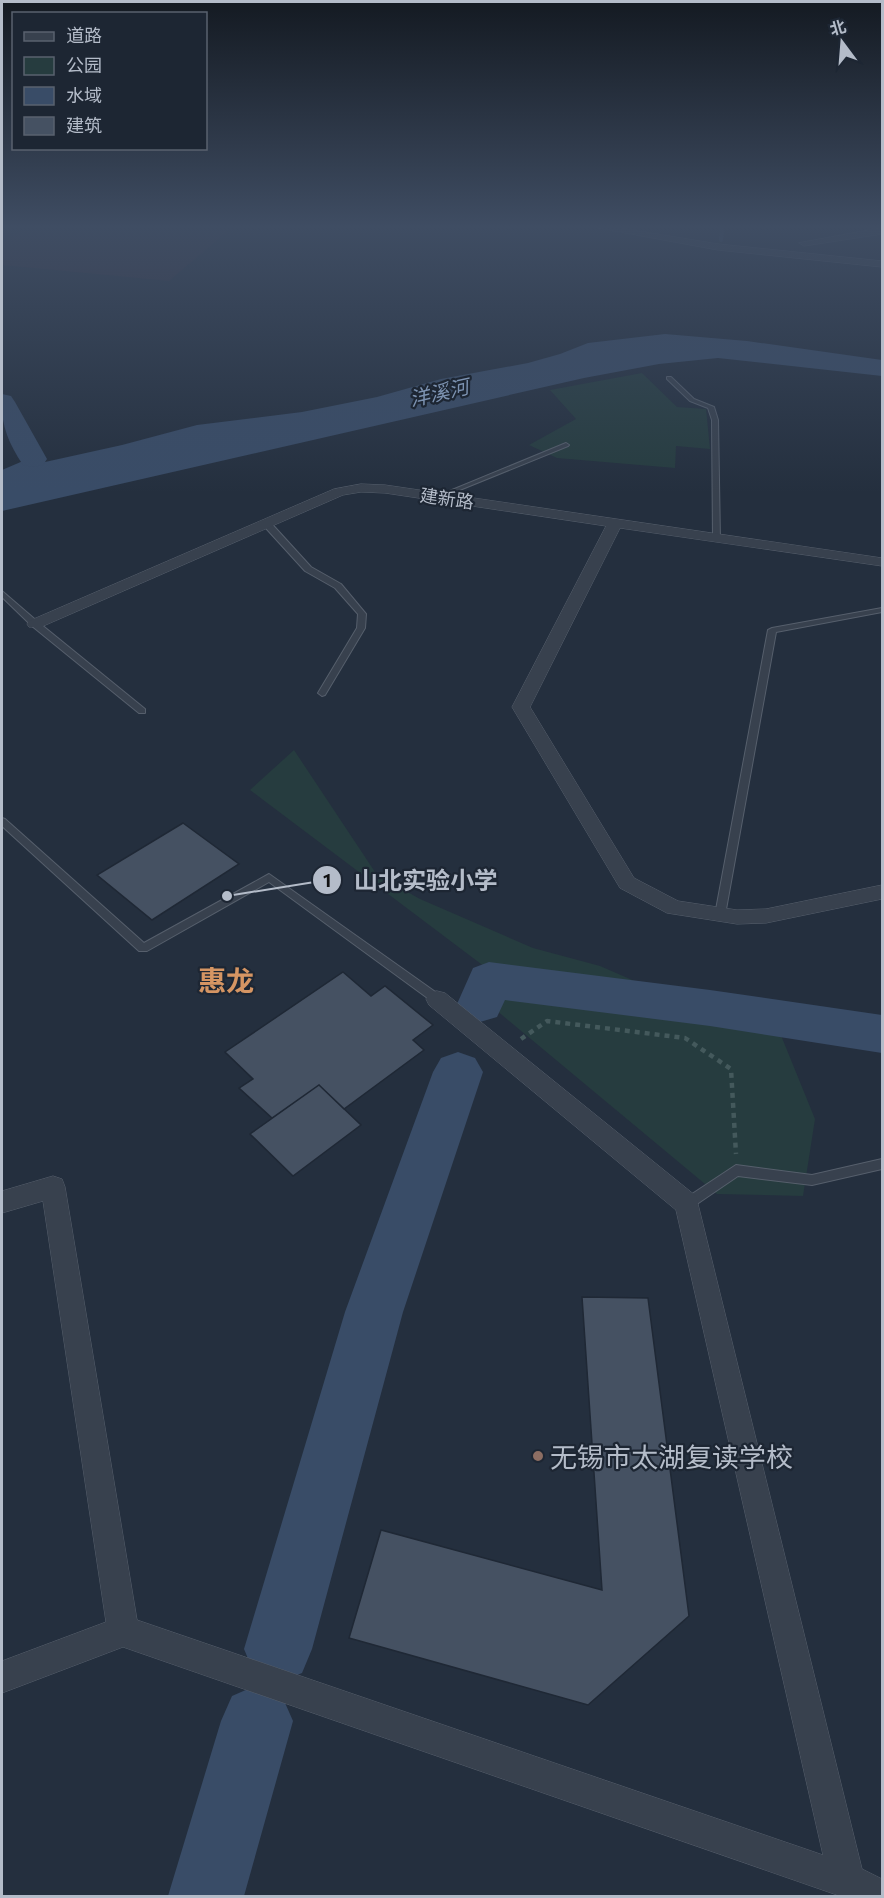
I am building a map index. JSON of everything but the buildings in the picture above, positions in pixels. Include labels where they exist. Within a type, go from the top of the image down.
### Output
[{"type":"street","name":"建新路","points":[[35,624],[339,492],[361,488],[438,497],[882,562]]},
{"type":"street","points":[[615,523],[522,707],[627,883],[674,908],[720,915],[766,916],[882,892]]},
{"type":"street","points":[[437,999],[687,1204],[847,1881]]},
{"type":"street","points":[[2,1202],[53,1186],[123,1631]]},
{"type":"street","points":[[2,1677],[123,1631],[847,1881],[880,1896]]},
{"type":"lane","points":[[669,378],[692,400],[711,407],[715,420],[717,539]]},
{"type":"lane","points":[[438,497],[566,445]]},
{"type":"lane","points":[[267,524],[308,569],[338,586],[362,614],[361,628],[322,693]]},
{"type":"lane","points":[[2,593],[35,624],[142,711]]},
{"type":"lane","points":[[720,915],[772,630],[882,610]]},
{"type":"lane","points":[[2,821],[143,948],[269,878],[437,999]]},
{"type":"lane","points":[[687,1204],[736,1170],[812,1180],[882,1164]]},
{"type":"path","points":[[502,1053],[547,1021],[685,1038],[731,1069],[736,1170]]},
{"type":"green space","points":[[642,373],[677,407],[706,409],[710,449],[676,446],[675,468],[557,458],[529,445],[576,419],[550,390]]},
{"type":"green space","points":[[294,750],[377,875],[420,899],[533,948],[600,966],[653,989],[489,970],[250,790]]},
{"type":"green space","points":[[497,990],[778,1028],[815,1119],[803,1196],[717,1194],[490,1005]]},
{"type":"water","name":"洋溪河","points":[[665,334],[747,341],[882,360],[882,376],[718,358],[659,364],[584,378],[2,511],[2,470],[23,461],[41,458],[45,462],[197,425],[302,412],[377,397],[441,379],[528,363],[588,343]]},
{"type":"waterway","points":[[2,402],[33,459]]},
{"type":"waterway","points":[[480,1004],[489,980],[710,1008],[882,1034]]},
{"type":"waterway","points":[[278,1649],[374,1312],[458,1072]]},
{"type":"waterway","points":[[206,1896],[257,1721]]},
{"type":"place","name":"山北实验小学","points":[[227,896]]},
{"type":"place","name":"无锡市太湖复读学校","points":[[538,1456]]},
{"type":"district","name":"惠龙","points":[[226,980]]}]
